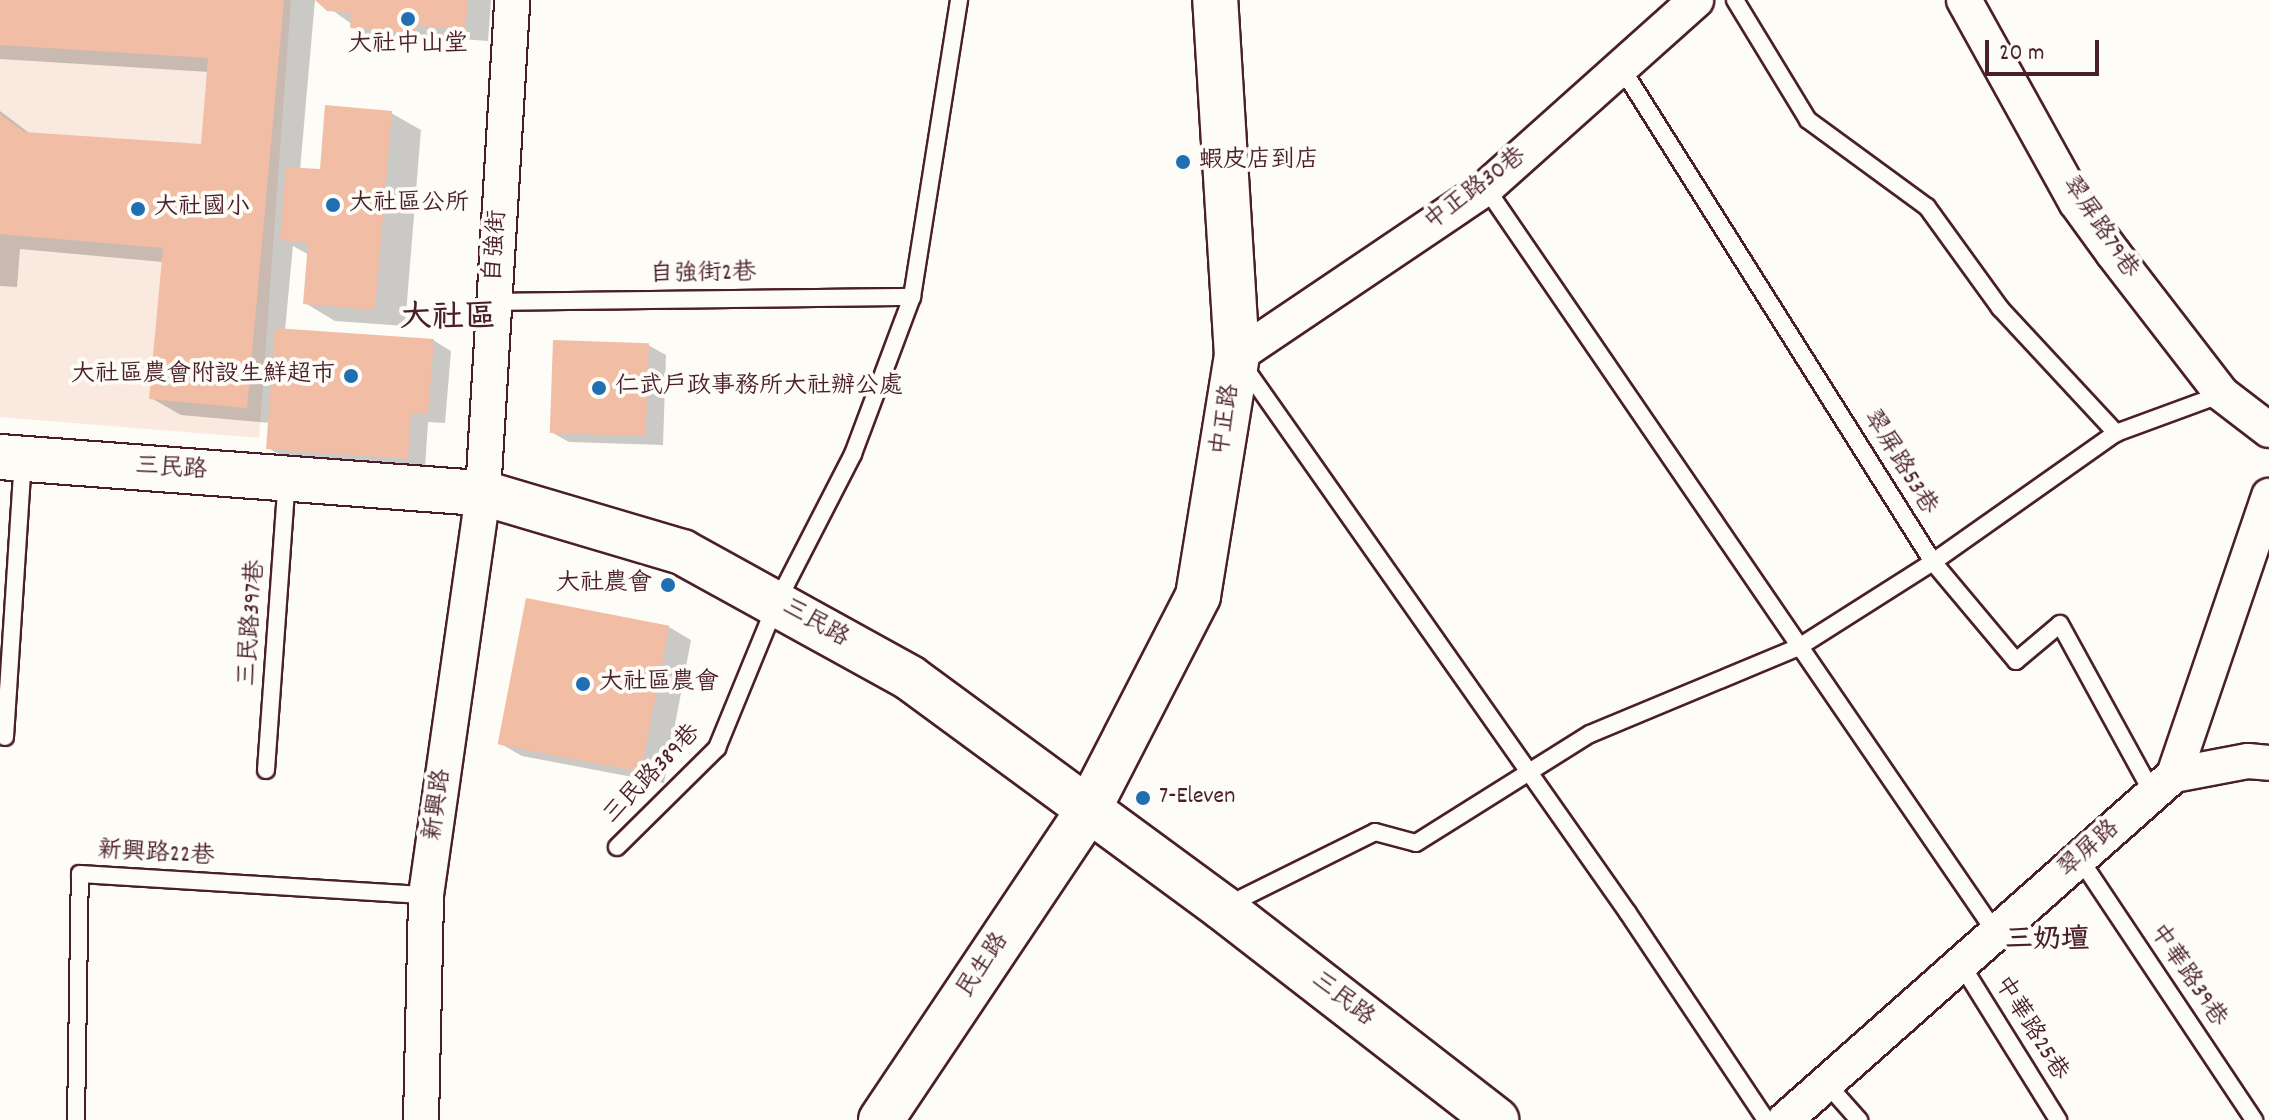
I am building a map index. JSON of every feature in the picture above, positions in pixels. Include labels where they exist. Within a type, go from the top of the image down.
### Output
[{"type":"street","name":"自強街","points":[[483,493],[512,0]]},
{"type":"street","name":"中正路","points":[[1087,812],[1198,596],[1237,356],[1215,0]]},
{"type":"street","name":"中正路30巷","points":[[1237,356],[1486,188],[1696,0]]},
{"type":"street","name":"翠屏路79巷","points":[[1964,0],[2076,202],[2222,394],[2269,430]]},
{"type":"street","name":"三民路","points":[[12,458],[483,493],[669,547],[777,602],[910,678],[1087,812],[1223,908],[1496,1120]]},
{"type":"street","name":"新興路","points":[[421,1120],[426,895],[483,493]]},
{"type":"street","name":"翠屏路","points":[[1785,1120],[2164,784],[2269,496]]},
{"type":"street","points":[[2164,784],[2248,761],[2269,763]]},
{"type":"street","name":"民生路","points":[[881,1120],[1087,812]]},
{"type":"lane","points":[[777,602],[853,454],[912,297],[959,0]]},
{"type":"lane","points":[[1735,0],[1808,120],[1927,207],[2000,308],[2116,433]]},
{"type":"lane","name":"翠屏路53巷","points":[[1621,67],[1933,562],[2016,661],[2060,624],[2164,784]]},
{"type":"lane","points":[[1486,188],[1996,933]]},
{"type":"lane","name":"自強街2巷","points":[[493,302],[912,297]]},
{"type":"lane","points":[[1237,356],[1766,1120]]},
{"type":"lane","points":[[1223,908],[1375,832],[1416,843],[1590,734],[1799,647],[1933,562],[2116,433],[2222,394]]},
{"type":"lane","points":[[5,737],[12,458]]},
{"type":"lane","name":"三民路397巷","points":[[266,770],[287,479]]},
{"type":"lane","name":"三民路389巷","points":[[617,847],[717,748],[777,602]]},
{"type":"lane","name":"中華路39巷","points":[[2080,859],[2254,1120]]},
{"type":"lane","name":"新興路22巷","points":[[76,1120],[80,874],[426,895]]},
{"type":"lane","name":"中華路25巷","points":[[1961,964],[2058,1120]]},
{"type":"lane","points":[[1826,1083],[1859,1120]]},
{"type":"shaded area","name":"大社國小","points":[[0,0],[291,0],[259,438],[0,417]]},
{"type":"building","points":[[0,0],[284,0],[247,408],[149,399],[163,248],[0,234],[0,114],[24,132],[201,144],[208,58],[0,45]]},
{"type":"building","name":"大社中山堂","points":[[315,0],[468,0],[465,29],[415,26],[415,34],[350,28],[351,13],[327,11]]},
{"type":"building","name":"大社區公所","points":[[325,105],[392,111],[375,310],[303,304],[308,243],[280,240],[286,167],[320,169]]},
{"type":"building","name":"大社區農會附設生鮮超市","points":[[275,328],[434,339],[428,414],[411,414],[408,459],[266,449]]},
{"type":"building","name":"仁武戶政事務所大社辦公處","points":[[553,340],[649,343],[646,436],[550,433]]},
{"type":"building","name":"大社區農會","points":[[526,598],[669,626],[641,772],[498,744]]},
{"type":"place","name":"大社中山堂","points":[[408,19]]},
{"type":"place","name":"蝦皮店到店","points":[[1183,162]]},
{"type":"place","name":"大社區公所","points":[[333,205]]},
{"type":"place","name":"大社國小","points":[[138,209]]},
{"type":"place","name":"大社區農會附設生鮮超市","points":[[351,376]]},
{"type":"place","name":"仁武戶政事務所大社辦公處","points":[[599,388]]},
{"type":"place","name":"大社農會","points":[[668,585]]},
{"type":"place","name":"大社區農會","points":[[583,684]]},
{"type":"place","name":"7-Eleven","points":[[1143,798]]},
{"type":"district","name":"大社區","points":[[448,320]]},
{"type":"district","name":"三奶壇","points":[[2047,942]]}]
